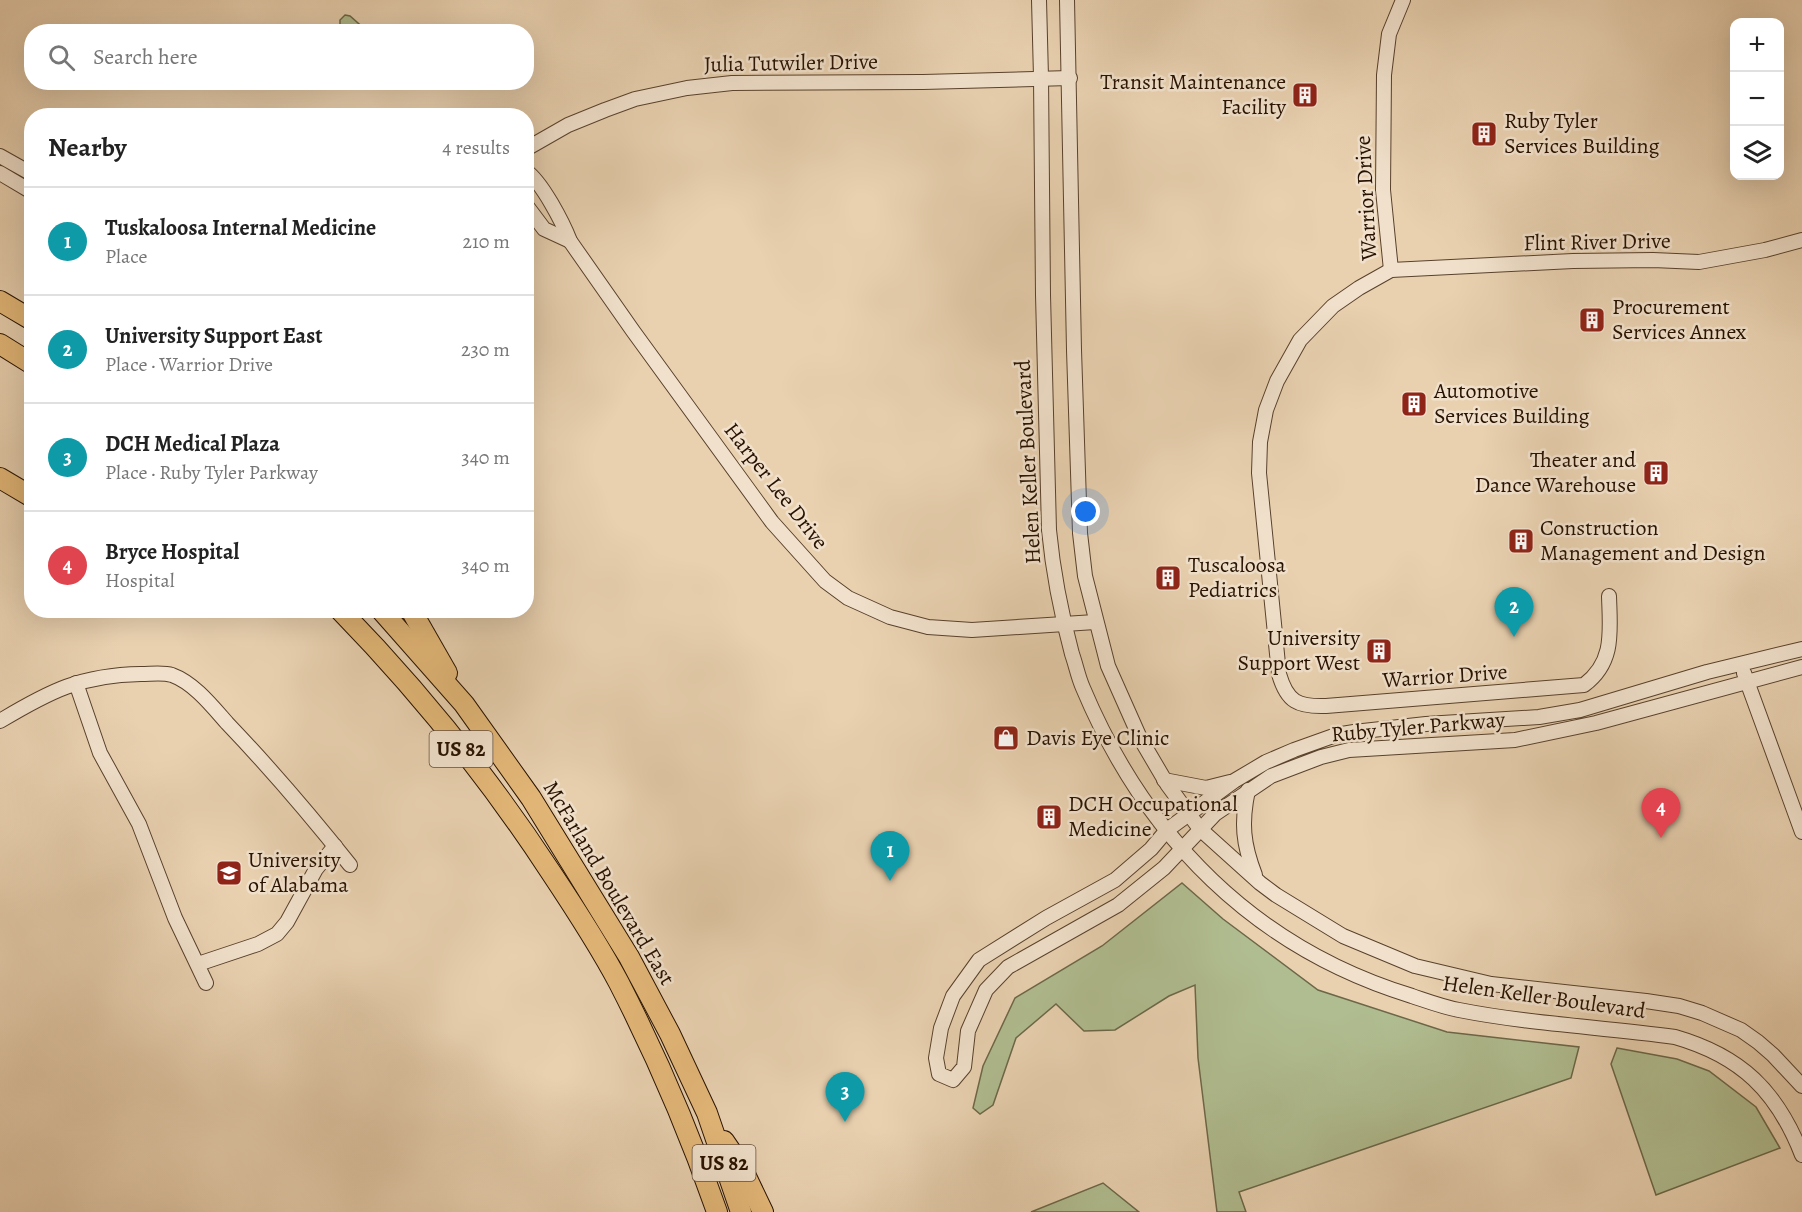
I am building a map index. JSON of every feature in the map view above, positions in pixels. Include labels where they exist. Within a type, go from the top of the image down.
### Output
[{"type":"highway","points":[[0,301],[24,315]]},
{"type":"highway","points":[[0,344],[24,359]]},
{"type":"highway","points":[[0,478],[24,492]]},
{"type":"highway","points":[[0,490],[24,504]]},
{"type":"highway","name":"McFarland Boulevard East","points":[[347,618],[445,727],[517,822],[569,899],[618,981],[668,1085],[717,1212]]},
{"type":"highway","name":"McFarland Boulevard East","points":[[388,618],[464,704],[531,798],[629,957],[670,1034],[707,1113],[741,1212]]},
{"type":"highway","points":[[416,618],[464,704]]},
{"type":"highway","points":[[707,1113],[741,1166],[763,1212]]},
{"type":"highway","points":[[710,1191],[713,1212]]},
{"type":"street","name":"Helen Keller Boulevard","points":[[1039,0],[1043,295],[1049,530],[1052,562],[1064,624],[1082,686],[1115,757],[1140,796],[1182,850],[1209,877],[1242,906],[1310,954],[1382,987],[1458,1010],[1674,1037],[1699,1044],[1723,1055],[1765,1089],[1782,1112],[1802,1155]]},
{"type":"street","name":"Helen Keller Boulevard","points":[[1067,0],[1074,341],[1080,533],[1085,576],[1108,666],[1140,738],[1164,780],[1200,829],[1256,879],[1276,895],[1343,936],[1414,966],[1491,984],[1646,1001],[1679,1006],[1702,1013],[1741,1030],[1758,1042],[1802,1086]]},
{"type":"street","name":"Warrior Drive","points":[[1402,0],[1389,34],[1384,75],[1383,189],[1391,270],[1346,296],[1321,316],[1300,340],[1283,367],[1271,396],[1261,434],[1259,473],[1272,615],[1283,690],[1295,702],[1310,706],[1326,706],[1584,685],[1597,676],[1605,659],[1609,636],[1609,596]]},
{"type":"street","name":"Julia Tutwiler Drive","points":[[534,144],[568,125],[597,113],[635,99],[687,88],[732,83],[923,82],[1070,78]]},
{"type":"street","points":[[0,156],[24,170]]},
{"type":"street","points":[[0,173],[24,187]]},
{"type":"street","name":"Harper Lee Drive","points":[[534,180],[558,216],[570,241],[633,331],[772,522],[825,581],[848,598],[890,617],[928,627],[972,630],[1095,622]]},
{"type":"street","points":[[534,216],[543,229],[570,241]]},
{"type":"street","name":"Flint River Drive","points":[[1391,270],[1574,261],[1699,262],[1734,257],[1802,240]]},
{"type":"street","name":"Ruby Tyler Parkway","points":[[1802,649],[1580,710],[1539,717],[1375,728],[1336,735],[1266,762],[1234,781],[1167,830],[1140,859],[1116,879],[979,960],[953,996],[938,1043],[936,1058],[939,1074],[953,1080],[964,1067],[968,1031],[986,990],[1008,967],[1118,905],[1164,868],[1215,814],[1270,776],[1296,765],[1349,750],[1515,740],[1596,723],[1802,667]]},
{"type":"street","points":[[1741,664],[1802,832]]},
{"type":"street","points":[[0,721],[52,691],[96,676],[170,674],[182,679],[207,702],[268,766],[350,865]]},
{"type":"street","points":[[76,683],[100,753],[139,824],[175,918],[206,982]]},
{"type":"street","points":[[1164,780],[1206,788],[1234,781]]},
{"type":"street","points":[[1248,790],[1244,805],[1243,835],[1256,879]]},
{"type":"street","points":[[198,964],[258,944],[276,934],[287,922],[316,869],[335,846]]},
{"type":"street","points":[[1103,886],[1118,905]]},
{"type":"street","points":[[1006,943],[1018,962]]},
{"type":"green space","points":[[345,15],[350,16],[359,24],[340,24],[340,20]]},
{"type":"green space","points":[[1182,883],[1223,919],[1318,990],[1447,1032],[1579,1047],[1571,1078],[1239,1192],[1246,1212],[1217,1212],[1198,1058],[1195,985],[1169,996],[1115,1030],[1084,1031],[1056,1004],[1016,1038],[993,1105],[980,1114],[973,1108],[983,1066],[1015,998],[1102,946]]},
{"type":"green space","points":[[1617,1048],[1677,1059],[1709,1071],[1756,1107],[1780,1148],[1656,1195],[1611,1064]]},
{"type":"green space","points":[[1103,1183],[1139,1212],[1031,1212]]},
{"type":"place","name":"Transit Maintenance Facility","points":[[1305,95]]},
{"type":"place","name":"Ruby Tyler Services Building","points":[[1484,134]]},
{"type":"place","name":"Procurement Services Annex","points":[[1592,320]]},
{"type":"place","name":"Automotive Services Building","points":[[1414,404]]},
{"type":"place","name":"Theater and Dance Warehouse","points":[[1656,473]]},
{"type":"place","name":"Construction Management and Design","points":[[1521,541]]},
{"type":"place","name":"Tuscaloosa Pediatrics","points":[[1168,578]]},
{"type":"place","name":"University Support East","points":[[1514,637]]},
{"type":"place","name":"University Support West","points":[[1379,651]]},
{"type":"place","name":"Davis Eye Clinic","points":[[1006,738]]},
{"type":"place","name":"DCH Occupational Medicine","points":[[1049,817]]},
{"type":"place","name":"Bryce Hospital","points":[[1661,838]]},
{"type":"place","name":"University of Alabama","points":[[229,873]]},
{"type":"place","name":"Tuskaloosa Internal Medicine","points":[[890,881]]},
{"type":"place","name":"DCH Medical Plaza","points":[[845,1122]]}]
